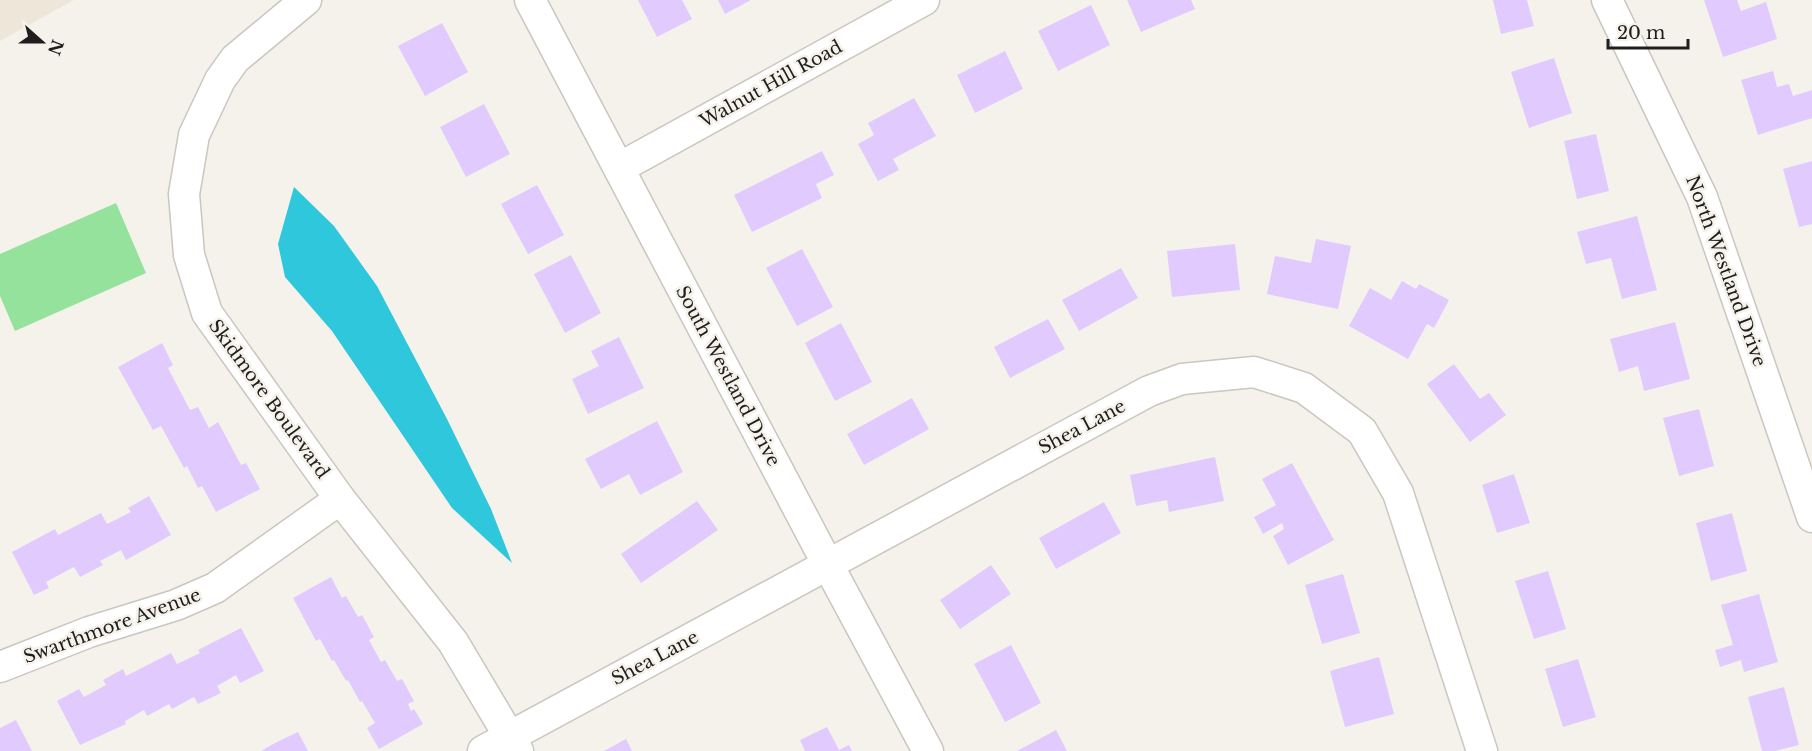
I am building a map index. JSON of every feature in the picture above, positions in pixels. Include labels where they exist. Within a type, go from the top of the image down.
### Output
[{"type":"street","name":"Skidmore Boulevard","points":[[306,0],[235,59],[220,80],[194,135],[184,194],[189,255],[207,313],[340,499],[453,642],[514,744]]},
{"type":"street","name":"South Westland Drive","points":[[530,0],[928,751]]},
{"type":"street","name":"Walnut Hill Road","points":[[619,168],[924,0]]},
{"type":"street","name":"North Westland Drive","points":[[1607,0],[1702,197],[1805,475],[1812,517]]},
{"type":"street","name":"Shea Lane","points":[[483,751],[514,744],[828,565],[1149,391],[1182,379],[1254,372],[1304,388],[1362,431],[1398,493],[1482,751]]},
{"type":"street","name":"Swarthmore Avenue","points":[[0,667],[89,632],[176,605],[215,588],[340,499]]},
{"type":"shaded area","points":[[0,0],[74,0],[0,41]]},
{"type":"green space","points":[[116,203],[146,273],[15,331],[0,296],[0,254]]},
{"type":"water","points":[[294,187],[334,226],[377,286],[491,509],[512,563],[452,508],[332,331],[285,277],[278,244]]},
{"type":"building","points":[[638,0],[682,0],[692,19],[657,37]]},
{"type":"building","points":[[718,0],[751,0],[725,14]]},
{"type":"building","points":[[1127,0],[1191,0],[1195,9],[1141,32]]},
{"type":"building","points":[[1493,0],[1527,0],[1534,26],[1501,34]]},
{"type":"building","points":[[1704,0],[1737,0],[1741,11],[1766,2],[1777,39],[1723,57]]},
{"type":"building","points":[[1091,5],[1110,45],[1058,71],[1038,31]]},
{"type":"building","points":[[442,23],[468,72],[425,96],[398,46]]},
{"type":"building","points":[[1005,51],[1023,89],[975,113],[957,75]]},
{"type":"building","points":[[1554,58],[1572,113],[1529,128],[1511,72]]},
{"type":"building","points":[[1773,71],[1777,87],[1789,84],[1793,96],[1812,90],[1812,118],[1758,135],[1741,80]]},
{"type":"building","points":[[914,98],[936,136],[893,159],[899,170],[878,181],[858,144],[874,135],[868,123]]},
{"type":"building","points":[[484,104],[510,154],[466,177],[440,127]]},
{"type":"building","points":[[1596,134],[1609,191],[1577,199],[1564,141]]},
{"type":"building","points":[[822,151],[834,175],[816,184],[822,198],[752,232],[734,195]]},
{"type":"building","points":[[1812,161],[1812,224],[1799,227],[1783,169]]},
{"type":"building","points":[[537,185],[564,235],[528,254],[501,204]]},
{"type":"building","points":[[1637,216],[1657,290],[1622,299],[1611,258],[1586,264],[1577,232]]},
{"type":"building","points":[[1316,239],[1351,246],[1338,309],[1267,294],[1275,256],[1311,263]]},
{"type":"building","points":[[1235,244],[1240,290],[1172,297],[1167,251]]},
{"type":"building","points":[[802,249],[833,307],[797,326],[766,268]]},
{"type":"building","points":[[571,255],[601,313],[565,333],[534,274]]},
{"type":"building","points":[[1121,268],[1138,298],[1079,331],[1062,300]]},
{"type":"building","points":[[1402,281],[1416,289],[1419,284],[1449,300],[1434,328],[1427,324],[1408,359],[1349,326],[1370,288],[1391,300]]},
{"type":"building","points":[[1048,319],[1065,349],[1010,378],[994,347]]},
{"type":"building","points":[[1675,322],[1690,379],[1644,391],[1638,366],[1619,372],[1610,339]]},
{"type":"building","points":[[841,323],[872,382],[835,401],[805,343]]},
{"type":"building","points":[[619,337],[644,388],[588,414],[572,379],[599,366],[591,351]]},
{"type":"building","points":[[162,343],[173,365],[168,368],[190,410],[198,407],[209,428],[218,422],[241,465],[246,463],[260,489],[216,512],[202,486],[198,488],[187,466],[184,468],[161,426],[153,430],[118,367]]},
{"type":"building","points":[[1454,364],[1480,399],[1489,393],[1506,415],[1470,442],[1427,384]]},
{"type":"building","points":[[912,398],[929,429],[864,465],[847,434]]},
{"type":"building","points":[[1699,409],[1714,466],[1679,476],[1663,418]]},
{"type":"building","points":[[657,421],[683,472],[640,495],[629,474],[601,489],[585,459]]},
{"type":"building","points":[[1215,457],[1224,501],[1169,512],[1167,500],[1136,506],[1130,475]]},
{"type":"building","points":[[1292,463],[1334,540],[1288,565],[1273,536],[1284,529],[1282,523],[1263,534],[1254,517],[1276,505],[1262,479]]},
{"type":"building","points":[[1514,474],[1530,523],[1497,533],[1482,485]]},
{"type":"building","points":[[149,496],[171,535],[126,560],[121,550],[100,561],[103,565],[80,577],[74,567],[46,582],[49,588],[34,595],[12,552],[55,529],[58,535],[101,513],[107,524],[131,512],[128,508]]},
{"type":"building","points":[[697,501],[718,530],[641,583],[621,554]]},
{"type":"building","points":[[1104,502],[1121,533],[1056,569],[1039,538]]},
{"type":"building","points":[[1732,513],[1747,571],[1711,581],[1696,523]]},
{"type":"building","points":[[991,565],[1011,594],[960,629],[940,600]]},
{"type":"building","points":[[1548,571],[1566,629],[1534,639],[1515,581]]},
{"type":"building","points":[[1343,574],[1360,633],[1322,644],[1305,585]]},
{"type":"building","points":[[331,577],[342,598],[346,596],[358,617],[362,615],[374,637],[369,640],[381,662],[385,660],[397,681],[402,679],[414,701],[408,704],[411,711],[414,709],[423,724],[379,749],[367,728],[375,723],[348,680],[346,681],[334,660],[332,661],[320,639],[316,641],[293,598]]},
{"type":"building","points":[[1759,594],[1778,662],[1744,672],[1741,660],[1720,667],[1715,650],[1733,645],[1721,605]]},
{"type":"building","points":[[241,628],[264,671],[240,683],[236,675],[217,686],[221,693],[198,704],[194,697],[172,709],[169,704],[147,716],[144,710],[125,721],[126,724],[80,745],[57,701],[79,689],[84,697],[106,685],[103,680],[123,669],[126,676],[171,653],[177,664],[200,653],[198,650]]},
{"type":"building","points":[[1011,645],[1041,703],[1005,722],[974,664]]},
{"type":"building","points":[[1379,657],[1394,714],[1345,727],[1330,671]]},
{"type":"building","points":[[1578,659],[1596,717],[1563,727],[1545,669]]},
{"type":"building","points":[[1784,687],[1799,745],[1775,751],[1762,751],[1748,697]]},
{"type":"building","points":[[16,720],[32,751],[0,751],[0,728]]},
{"type":"building","points":[[827,727],[839,750],[849,745],[852,751],[805,751],[800,740]]},
{"type":"building","points":[[1056,730],[1067,751],[1017,751]]},
{"type":"building","points":[[298,732],[308,751],[261,751],[275,743]]},
{"type":"building","points":[[626,739],[632,751],[604,751]]}]
